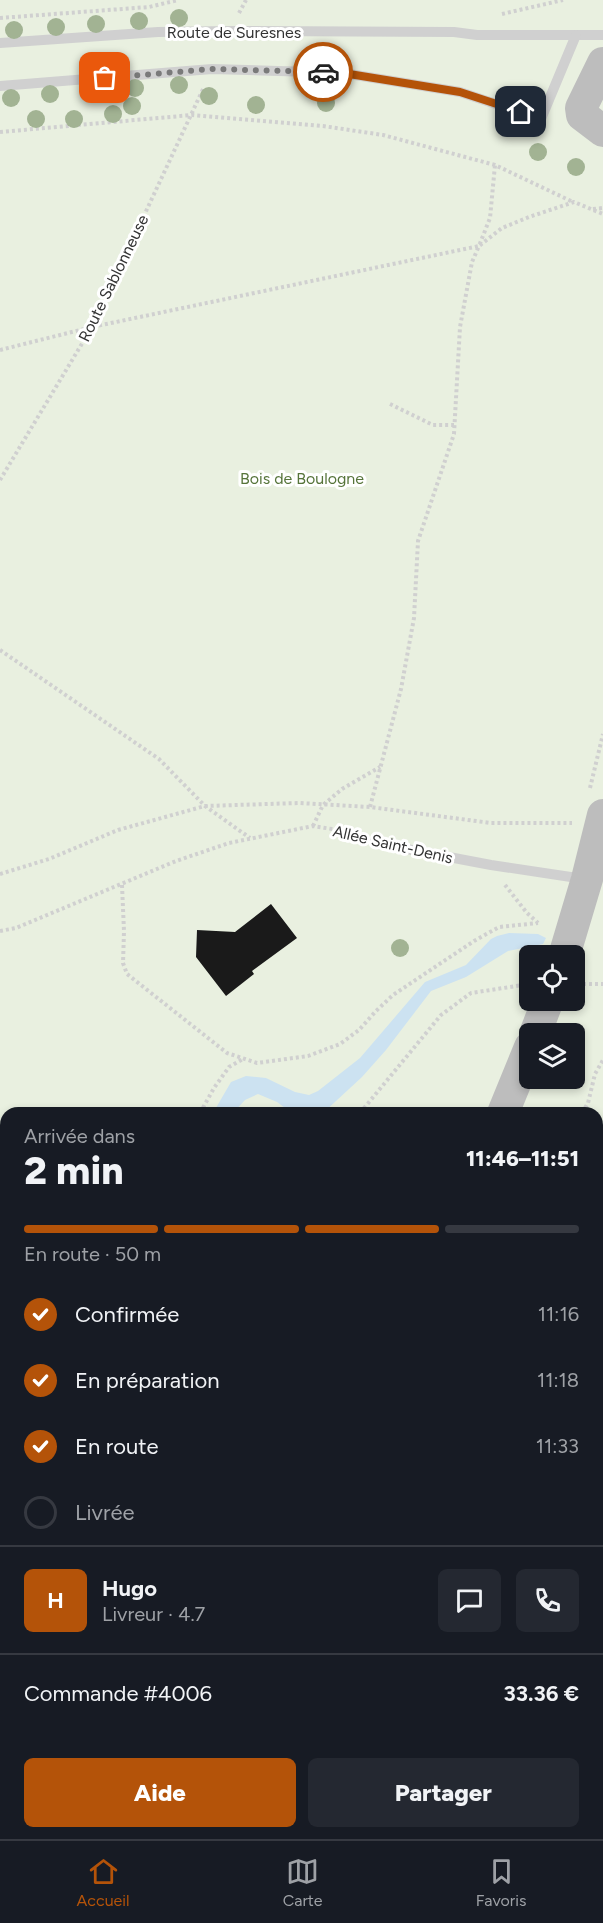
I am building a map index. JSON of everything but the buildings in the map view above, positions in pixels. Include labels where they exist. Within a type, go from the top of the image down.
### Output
[{"type":"street","points":[[603,63],[581,108],[582,115],[603,131]]},
{"type":"street","points":[[567,945],[587,879],[591,809]]},
{"type":"street","points":[[505,1107],[519,1074]]},
{"type":"lane","name":"Route de Suresnes","points":[[0,44],[220,31],[603,35]]},
{"type":"lane","points":[[0,86],[212,69],[343,73],[460,92],[541,119],[576,35]]},
{"type":"lane","name":"Allée Saint-Denis","points":[[396,847],[491,865],[587,879]]},
{"type":"path","points":[[0,18],[149,7],[178,0]]},
{"type":"path","name":"Route Sablonneuse","points":[[0,480],[92,327],[212,69]]},
{"type":"path","points":[[0,132],[192,115],[323,126],[383,135],[495,165],[603,214]]},
{"type":"path","points":[[370,807],[401,689],[414,618],[418,541],[454,434],[459,327],[472,262],[490,218],[495,165]]},
{"type":"path","points":[[0,350],[92,327],[479,246],[502,228],[574,202]]},
{"type":"path","points":[[592,209],[603,208]]},
{"type":"path","points":[[390,404],[433,425],[454,425]]},
{"type":"path","points":[[0,650],[159,759],[205,806],[250,838]]},
{"type":"path","points":[[591,809],[603,734]]},
{"type":"path","points":[[313,826],[323,804],[342,789],[380,767]]},
{"type":"path","name":"Allée Saint-Denis","points":[[0,874],[49,859],[118,830],[205,806],[323,804],[370,807],[490,823],[591,809]]},
{"type":"path","name":"Allée Saint-Denis","points":[[0,931],[16,928],[176,861],[250,838],[313,826],[338,830],[396,847]]},
{"type":"path","points":[[122,885],[123,963],[127,974],[227,1053],[257,1063],[308,1056],[340,1044],[359,1030],[393,995],[474,941],[499,927],[538,923],[527,914],[491,865]]},
{"type":"path","points":[[585,984],[603,984]]},
{"type":"path","points":[[365,1107],[441,1015],[471,993],[519,985]]},
{"type":"path","points":[[204,1107],[229,1067],[243,1059]]},
{"type":"path","points":[[586,1107],[595,1074],[603,1060]]},
{"type":"green space","name":"Bois de Boulogne","points":[[0,0],[603,0],[603,1107],[0,1107]]},
{"type":"water","points":[[509,933],[538,934],[546,938],[543,944],[519,945],[519,949],[508,951],[466,977],[431,991],[386,1050],[362,1077],[330,1107],[284,1107],[258,1094],[245,1100],[239,1107],[216,1107],[231,1082],[246,1076],[266,1078],[295,1092],[309,1095],[318,1091],[360,1058],[425,982],[466,965],[491,939]]},
{"type":"way so far","points":[[105,78],[212,69],[323,72]]},
{"type":"route","points":[[323,72],[343,73],[460,92],[521,112]]}]
